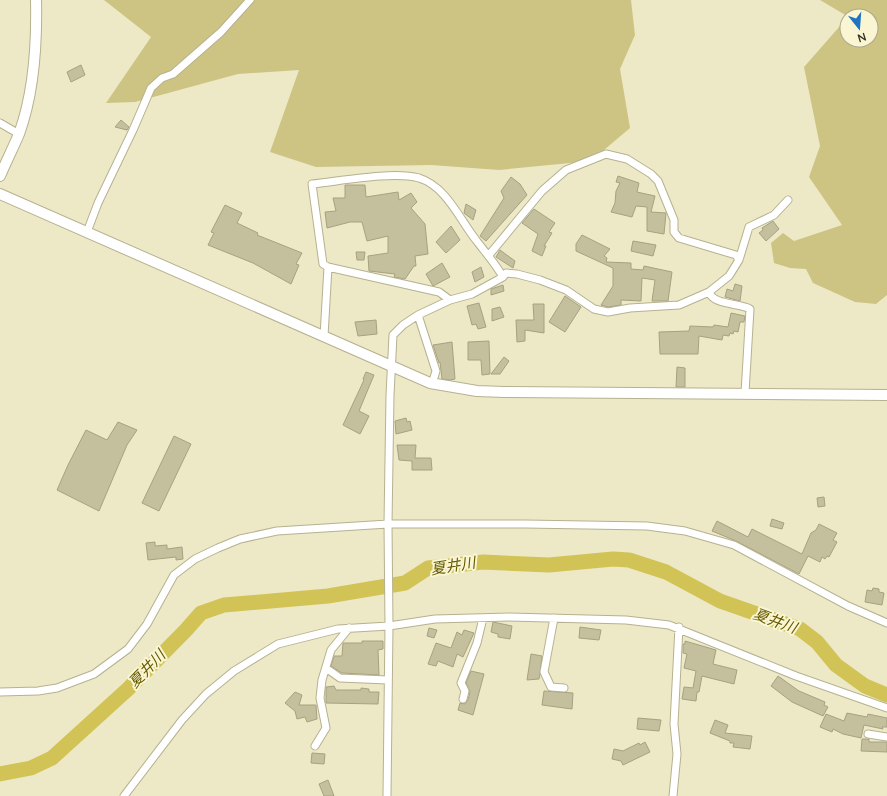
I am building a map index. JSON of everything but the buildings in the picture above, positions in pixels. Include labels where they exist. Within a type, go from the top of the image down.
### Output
[{"type":"street","points":[[0,176],[19,134],[26,110],[31,80],[36,24],[36,0]]},
{"type":"street","points":[[87,232],[98,203],[134,130],[151,88],[162,78],[173,74],[215,38],[239,14],[250,0]]},
{"type":"street","points":[[0,123],[19,134]]},
{"type":"street","points":[[489,255],[542,191],[566,170],[606,154],[626,159],[651,174],[658,181],[674,220],[674,232],[679,238],[736,255],[739,260]]},
{"type":"street","points":[[450,300],[440,292],[328,267],[323,264],[312,184],[403,175],[428,182],[439,190],[489,255],[503,277]]},
{"type":"street","points":[[0,194],[432,384],[477,391],[887,395]]},
{"type":"street","points":[[386,796],[389,626],[388,528],[390,395],[393,335],[403,325],[418,315],[450,300],[472,294],[503,277],[506,273],[517,274],[540,280],[566,290],[594,309],[608,312],[630,308],[679,305],[709,292],[729,276],[739,260],[748,227],[774,215],[788,200]]},
{"type":"street","points":[[324,336],[328,267]]},
{"type":"street","points":[[709,292],[710,296],[716,300],[750,309],[745,394]]},
{"type":"street","points":[[418,315],[425,332],[430,358],[436,371],[432,384]]},
{"type":"street","points":[[0,692],[38,691],[57,688],[94,674],[128,649],[147,624],[160,596],[174,575],[195,559],[218,548],[240,539],[277,531],[388,528],[621,525],[647,526],[700,534],[734,545],[848,606],[887,623]]},
{"type":"street","points":[[463,699],[465,691],[461,683],[477,644],[483,618]]},
{"type":"street","points":[[124,796],[182,720],[206,694],[234,671],[278,644],[338,629],[389,626],[435,619],[483,618],[626,620],[679,627],[796,676],[887,708]]},
{"type":"street","points":[[554,618],[544,672],[551,687],[564,688]]},
{"type":"street","points":[[673,796],[677,754],[674,724],[679,627]]},
{"type":"street","points":[[315,746],[326,728],[320,698],[331,650],[349,628]]},
{"type":"street","points":[[326,668],[340,678],[388,680]]},
{"type":"street","points":[[868,734],[887,737]]},
{"type":"shaded area","points":[[104,0],[631,0],[635,35],[620,69],[630,128],[591,161],[499,170],[431,165],[316,167],[270,152],[299,70],[238,74],[135,102],[106,103],[151,37]]},
{"type":"shaded area","points":[[820,0],[887,0],[887,295],[876,304],[855,302],[813,283],[806,269],[790,268],[774,263],[771,243],[783,233],[794,241],[842,225],[809,177],[820,146],[804,67],[839,27],[839,48],[879,48],[879,8],[839,8],[839,11]]},
{"type":"waterway","name":"夏井川","points":[[0,774],[31,768],[52,758],[128,689],[201,613],[224,605],[328,596],[405,583],[428,568],[483,562],[549,565],[613,559],[629,560],[666,572],[720,601],[800,629],[817,642],[836,665],[865,686],[887,695]]}]
